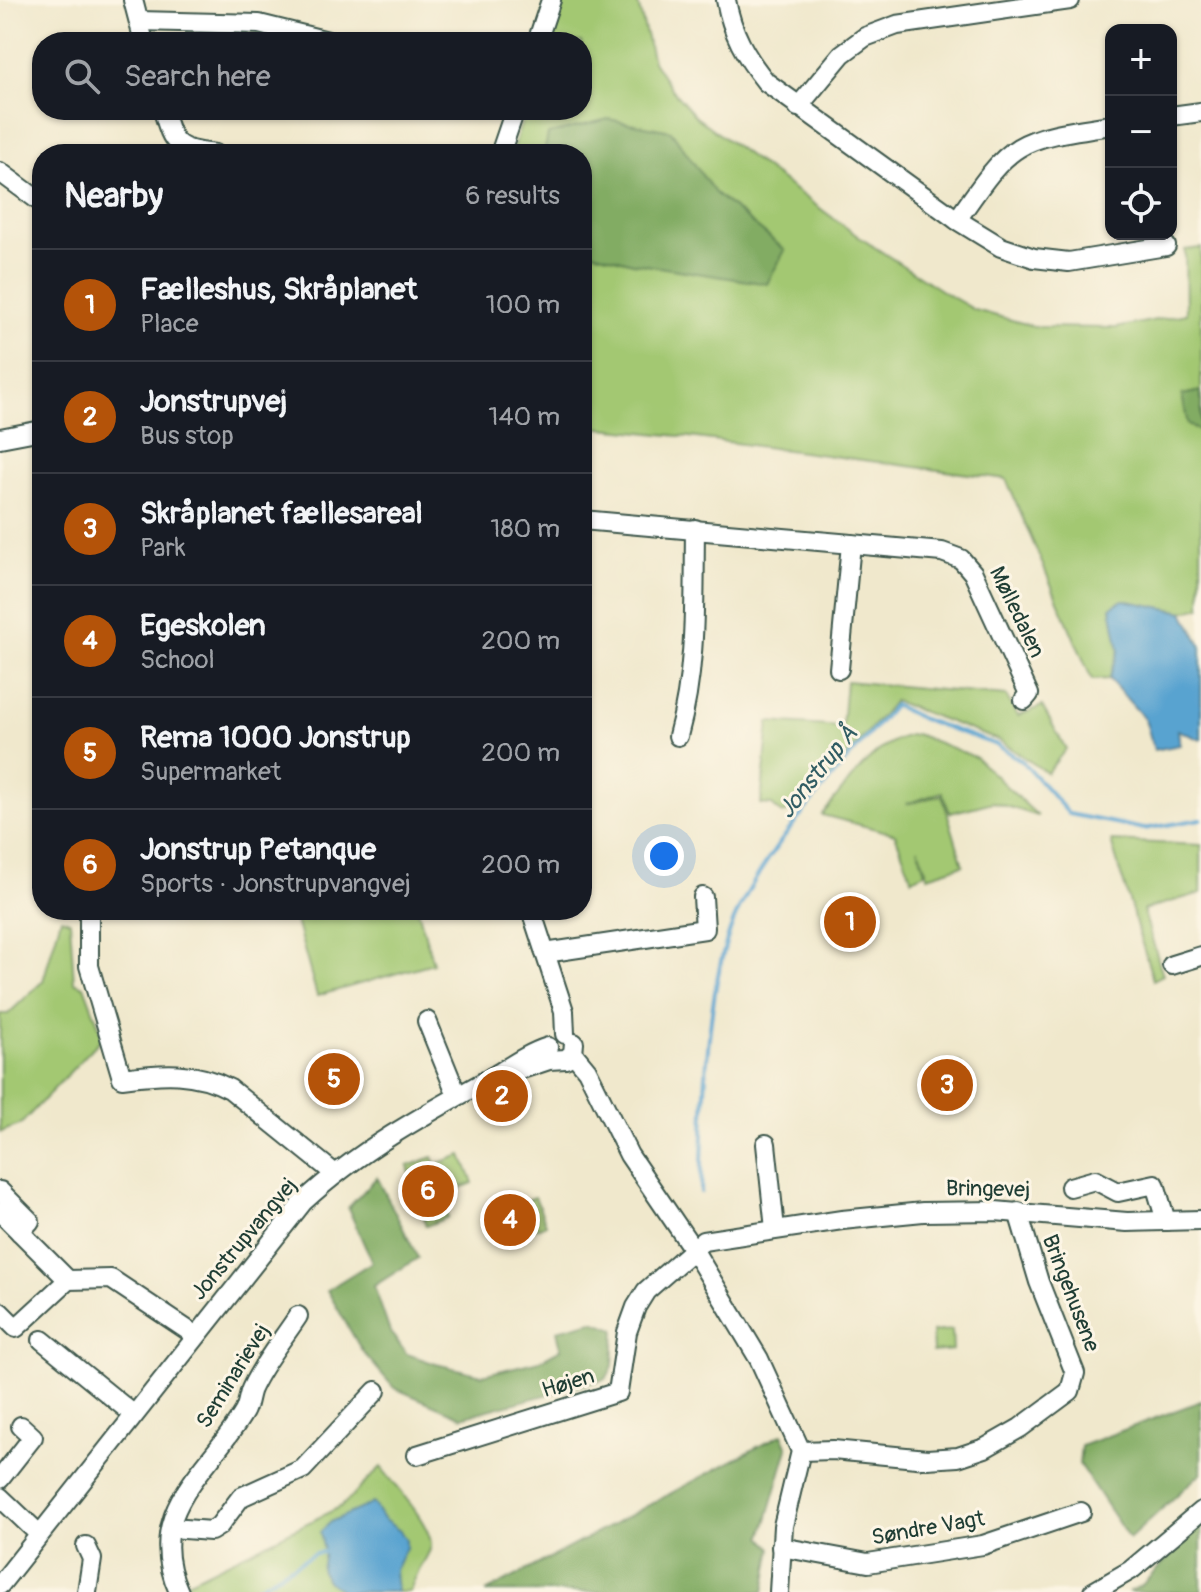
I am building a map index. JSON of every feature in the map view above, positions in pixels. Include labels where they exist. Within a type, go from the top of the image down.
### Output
[{"type":"street","points":[[133,0],[142,32]]},
{"type":"street","points":[[540,32],[551,0]]},
{"type":"street","points":[[726,0],[730,24],[745,56],[766,82],[957,220],[1001,247],[1034,258],[1069,262],[1166,246]]},
{"type":"street","points":[[798,107],[842,54],[865,37],[897,25],[1070,0]]},
{"type":"street","points":[[139,21],[259,24],[291,32]]},
{"type":"street","points":[[1177,115],[1201,112]]},
{"type":"street","points":[[166,120],[171,139],[177,144]]},
{"type":"street","points":[[503,144],[512,120]]},
{"type":"street","points":[[957,220],[1006,154],[1050,134],[1105,126]]},
{"type":"street","points":[[0,172],[32,196]]},
{"type":"street","points":[[0,438],[32,432]]},
{"type":"street","name":"Mølledalen","points":[[592,521],[942,552],[961,559],[973,573],[1029,694],[1024,700]]},
{"type":"street","points":[[678,736],[688,701],[693,659],[695,529]]},
{"type":"street","points":[[839,669],[851,544]]},
{"type":"street","points":[[545,953],[705,929],[703,897]]},
{"type":"street","points":[[88,920],[91,977],[122,1078],[171,1072],[213,1080],[230,1089],[334,1173]]},
{"type":"street","points":[[534,920],[564,1011],[560,1048],[587,1070],[629,1155],[693,1249],[759,1359],[801,1451],[781,1547],[779,1592]]},
{"type":"street","points":[[1172,965],[1201,956]]},
{"type":"street","points":[[427,1021],[457,1095]]},
{"type":"street","name":"Jonstrupvangvej","points":[[0,1585],[278,1229],[334,1173],[457,1095],[495,1075],[560,1048]]},
{"type":"street","points":[[766,1144],[775,1229]]},
{"type":"street","points":[[1070,1187],[1095,1180],[1118,1192],[1155,1184],[1166,1221]]},
{"type":"street","points":[[0,1191],[30,1221],[20,1232]]},
{"type":"street","points":[[0,1212],[68,1280]]},
{"type":"street","name":"Bringevej","points":[[693,1249],[703,1241],[775,1229],[923,1212],[1018,1212],[1127,1222],[1201,1220]]},
{"type":"street","name":"Bringehusene","points":[[801,1451],[833,1450],[927,1459],[958,1457],[985,1448],[1020,1428],[1070,1391],[1075,1373],[1071,1359],[1039,1282],[1018,1212]]},
{"type":"street","name":"Højen","points":[[417,1455],[618,1392],[627,1332],[636,1307],[646,1291],[684,1261],[693,1249]]},
{"type":"street","points":[[0,1312],[16,1328],[68,1280],[111,1279],[195,1335]]},
{"type":"street","name":"Seminarievej","points":[[179,1592],[171,1568],[171,1528],[179,1497],[245,1410],[251,1388],[298,1316]]},
{"type":"street","points":[[42,1340],[133,1414]]},
{"type":"street","points":[[171,1528],[211,1531],[219,1526],[241,1497],[303,1469],[376,1391]]},
{"type":"street","points":[[0,1479],[33,1437],[21,1426]]},
{"type":"street","points":[[0,1497],[39,1534]]},
{"type":"street","points":[[1093,1592],[1131,1570],[1201,1511]]},
{"type":"street","name":"Søndre Vagt","points":[[781,1547],[868,1563],[983,1545],[1081,1512]]},
{"type":"street","points":[[86,1546],[92,1559],[87,1592]]},
{"type":"green space","points":[[565,0],[637,0],[653,61],[672,90],[696,117],[859,237],[975,310],[1037,327],[1116,328],[1186,314],[1185,250],[1201,248],[1201,391],[1183,395],[1188,425],[1201,431],[1201,607],[1184,612],[1123,600],[1111,607],[1119,650],[1109,679],[1092,680],[1006,479],[592,427],[592,252],[633,263],[784,250],[715,193],[592,149],[592,144],[577,144],[549,134],[546,144],[514,144],[523,120],[592,120],[592,32],[554,32]]},
{"type":"green space","points":[[608,119],[671,131],[715,193],[785,250],[767,284],[633,263],[592,252],[592,144],[546,144],[548,134]]},
{"type":"green space","points":[[1201,391],[1201,431],[1188,425],[1182,395]]},
{"type":"green space","points":[[846,681],[1006,696],[1018,716],[1042,706],[1066,749],[1047,773],[1000,741],[894,701],[803,808],[782,814],[772,805],[761,804],[769,722],[842,727]]},
{"type":"green space","points":[[916,734],[975,757],[1038,816],[993,802],[950,813],[942,792],[906,804],[942,795],[963,865],[928,876],[918,848],[925,873],[912,879],[895,834],[822,815],[875,754],[901,738]]},
{"type":"green space","points":[[1111,841],[1201,845],[1201,893],[1143,910],[1163,975],[1153,980]]},
{"type":"green space","points":[[60,920],[70,921],[74,982],[84,986],[103,1037],[20,1125],[0,1132],[0,1014],[8,1014],[43,981]]},
{"type":"green space","points":[[296,920],[421,920],[433,963],[317,996]]},
{"type":"green space","points":[[960,1063],[970,1095],[934,1106],[925,1073]]},
{"type":"green space","points":[[462,1155],[473,1183],[449,1193],[446,1187],[438,1190],[448,1217],[426,1226],[408,1166],[433,1157],[436,1164]]},
{"type":"green space","points":[[377,1177],[418,1258],[374,1286],[390,1332],[407,1354],[482,1375],[539,1361],[561,1349],[557,1330],[593,1321],[615,1329],[613,1366],[606,1379],[462,1417],[394,1388],[362,1351],[327,1290],[372,1262],[348,1208]]},
{"type":"green space","points":[[535,1197],[546,1224],[527,1232],[516,1204]]},
{"type":"green space","points":[[952,1330],[953,1350],[933,1352],[932,1332]]},
{"type":"green space","points":[[1201,1401],[1201,1473],[1129,1539],[1079,1464],[1081,1446]]},
{"type":"green space","points":[[782,1434],[788,1448],[762,1537],[772,1548],[764,1592],[486,1592]]},
{"type":"green space","points":[[381,1467],[412,1506],[430,1538],[430,1551],[410,1592],[189,1592],[183,1584],[342,1506]]},
{"type":"green space","points":[[1201,1524],[1201,1592],[1129,1592],[1142,1585]]},
{"type":"water","points":[[1123,600],[1184,612],[1201,645],[1201,740],[1178,730],[1180,745],[1154,750],[1145,719],[1109,679],[1119,650],[1111,607]]},
{"type":"water","points":[[373,1503],[383,1519],[400,1531],[406,1540],[406,1548],[395,1570],[397,1592],[344,1592],[327,1581],[321,1569],[324,1552],[320,1532],[332,1521]]},
{"type":"waterway","name":"Jonstrup Å","points":[[701,1192],[708,1048],[712,1009],[727,938],[739,909],[771,854],[894,705],[922,719],[997,745],[1022,761],[1069,814],[1144,829],[1201,819]]},
{"type":"waterway","points":[[249,1592],[315,1553],[324,1552]]},
{"type":"place","name":"Fælleshus, Skråplanet","points":[[850,922]]},
{"type":"place","name":"Rema 1000 Jonstrup","points":[[334,1079]]},
{"type":"place","name":"Skråplanet fællesareal","points":[[947,1085]]},
{"type":"place","name":"Jonstrupvej","points":[[502,1096]]},
{"type":"place","name":"Jonstrup Petanque","points":[[428,1191]]},
{"type":"place","name":"Egeskolen","points":[[510,1220]]}]
